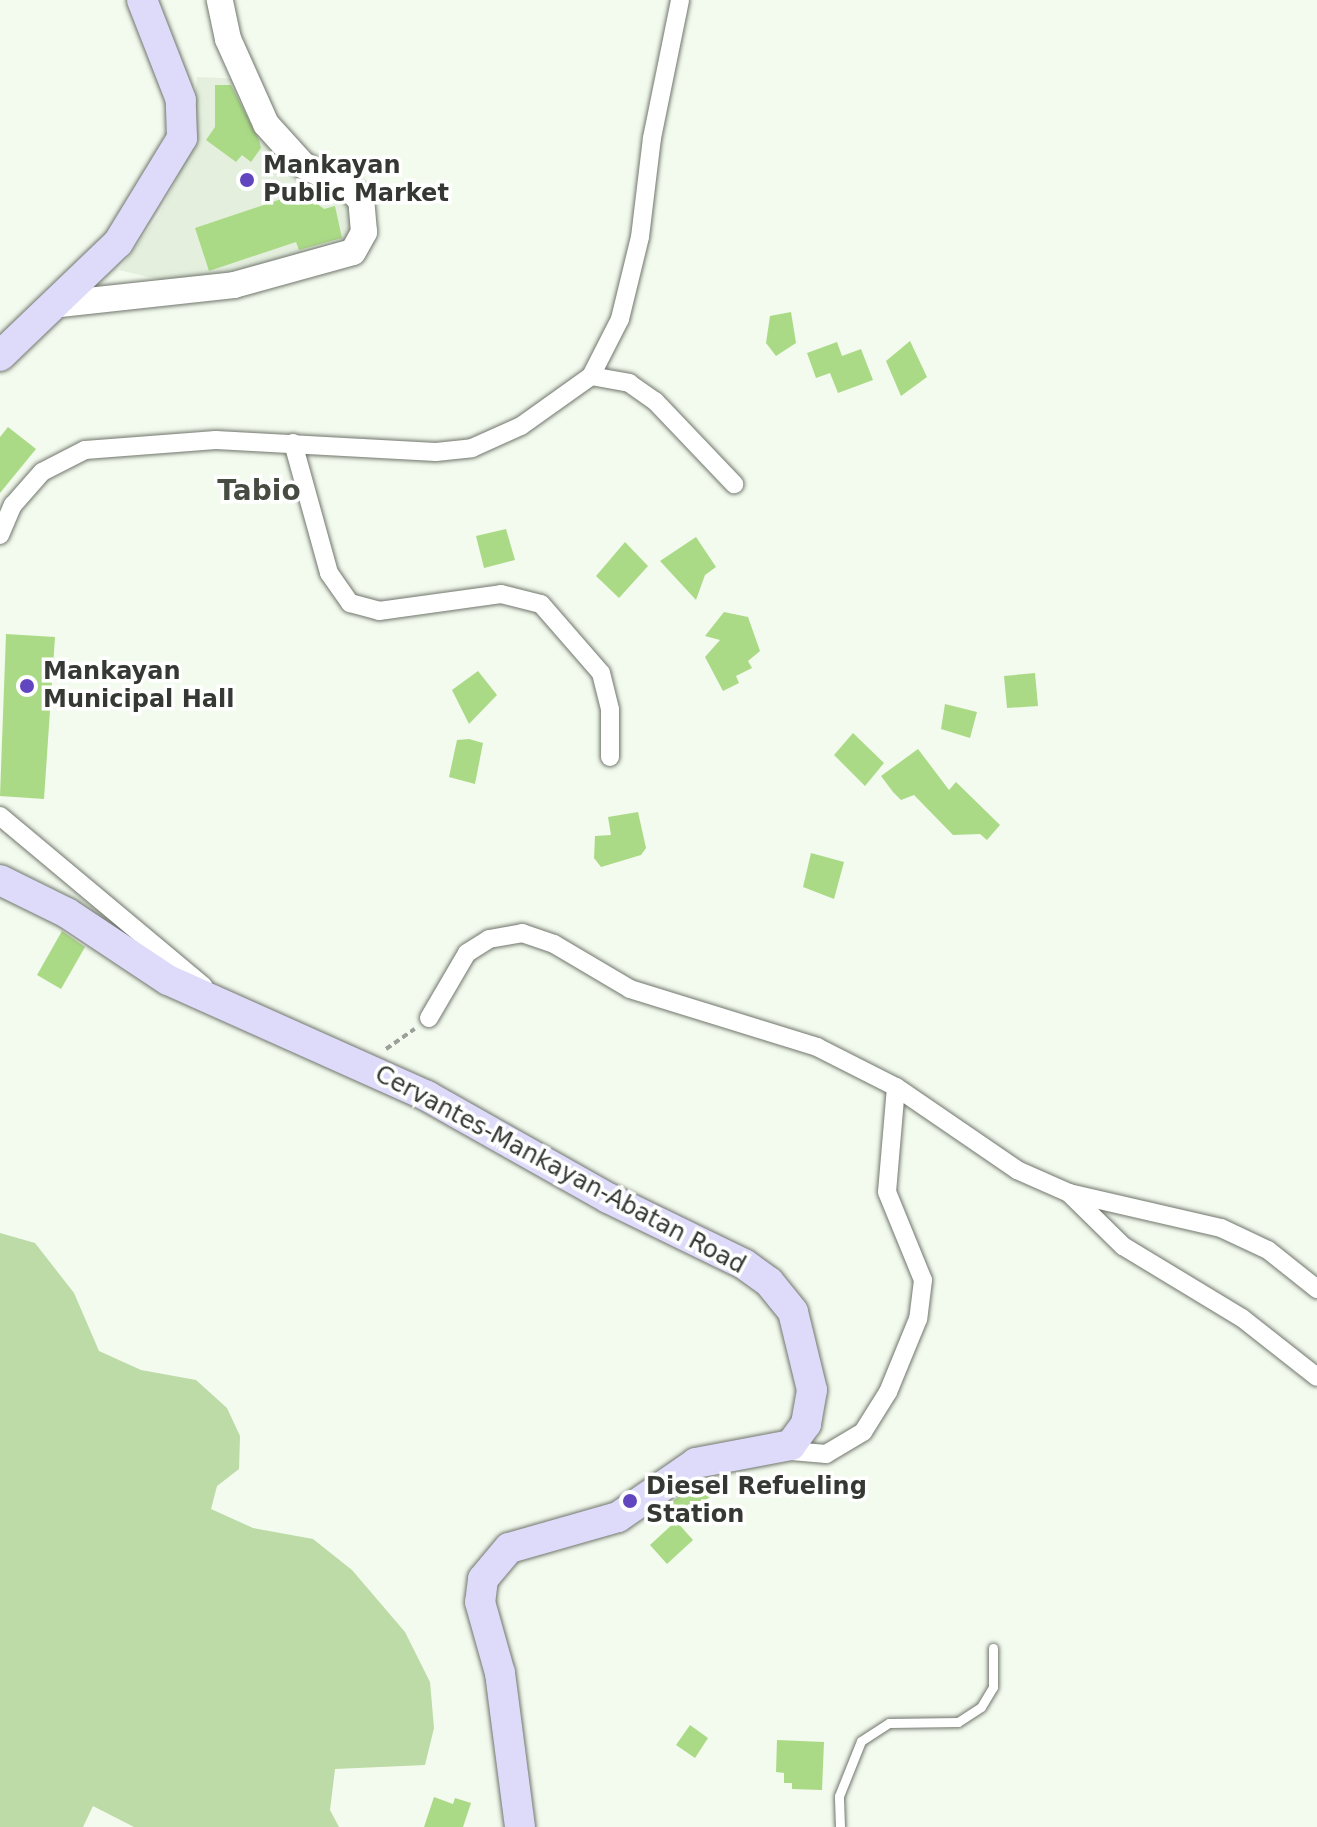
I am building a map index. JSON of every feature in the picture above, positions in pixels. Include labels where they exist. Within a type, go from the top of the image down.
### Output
[{"type":"main road","points":[[0,356],[60,304],[118,243],[182,138],[181,100],[142,0]]},
{"type":"main road","name":"Cervantes-Mankayan-Abatan Road","points":[[0,880],[67,913],[168,980],[235,1013],[427,1096],[608,1198],[744,1264],[769,1282],[798,1324],[812,1390],[806,1424],[791,1445],[780,1450]]},
{"type":"main road","points":[[520,1827],[500,1673],[480,1602],[483,1579],[493,1561],[509,1548],[618,1517],[696,1463],[733,1453],[780,1450]]},
{"type":"street","points":[[60,304],[234,285],[353,252],[364,232],[361,200],[347,186],[303,165],[266,124],[228,39],[220,0]]},
{"type":"street","points":[[0,535],[13,505],[42,472],[85,450],[216,440],[436,452],[472,448],[521,426],[591,376],[620,319],[636,251],[652,138],[680,0]]},
{"type":"street","points":[[591,376],[629,383],[655,401],[734,484]]},
{"type":"street","points":[[293,443],[329,573],[350,603],[379,611],[501,594],[541,604],[601,673],[610,710],[610,757]]},
{"type":"street","points":[[0,816],[235,1013]]},
{"type":"street","points":[[429,1018],[467,953],[489,939],[522,933],[554,944],[630,989],[817,1047],[896,1087],[1017,1170],[1069,1193],[1221,1228],[1268,1250],[1317,1289]]},
{"type":"street","points":[[780,1450],[826,1454],[863,1432],[893,1382],[918,1319],[923,1280],[887,1192],[896,1087]]},
{"type":"street","points":[[1069,1193],[1123,1246],[1242,1318],[1317,1377]]},
{"type":"lane","points":[[840,1827],[839,1796],[861,1741],[889,1723],[958,1722],[981,1707],[993,1687],[993,1648]]},
{"type":"path","points":[[361,1066],[429,1018]]},
{"type":"shaded area","name":"Mankayan Public Market","points":[[197,77],[241,79],[359,219],[353,240],[318,259],[169,282],[119,270],[159,215],[191,149]]},
{"type":"green space","points":[[0,1233],[35,1243],[74,1293],[99,1351],[141,1370],[196,1380],[227,1408],[240,1436],[239,1469],[217,1486],[211,1509],[253,1528],[313,1539],[352,1570],[405,1632],[430,1682],[434,1728],[425,1765],[335,1769],[330,1810],[339,1827],[134,1827],[93,1806],[83,1827],[0,1827]]},
{"type":"building","points":[[215,85],[231,85],[259,140],[261,148],[251,162],[242,155],[236,162],[206,140],[215,127]]},
{"type":"building","points":[[302,192],[324,209],[335,206],[342,238],[299,250],[296,242],[209,271],[195,228]]},
{"type":"building","points":[[791,312],[796,343],[776,356],[766,343],[770,316]]},
{"type":"building","points":[[910,341],[927,377],[901,396],[886,361]]},
{"type":"building","points":[[837,342],[842,356],[861,349],[873,380],[838,393],[830,373],[816,378],[807,353]]},
{"type":"building","points":[[8,427],[36,449],[0,493],[0,437]]},
{"type":"building","points":[[506,529],[515,560],[484,568],[476,536]]},
{"type":"building","points":[[696,537],[716,567],[705,575],[696,600],[660,561]]},
{"type":"building","points":[[625,542],[648,566],[619,598],[596,576]]},
{"type":"building","points":[[724,612],[748,617],[760,651],[748,661],[752,668],[736,676],[739,683],[723,691],[705,657],[720,640],[705,636]]},
{"type":"building","name":"Mankayan Municipal Hall","points":[[6,634],[55,637],[44,799],[0,796]]},
{"type":"building","points":[[478,671],[497,695],[469,724],[452,690]]},
{"type":"building","points":[[1035,673],[1038,706],[1007,708],[1004,676]]},
{"type":"building","points":[[945,704],[977,712],[970,738],[941,729]]},
{"type":"building","points":[[853,733],[884,763],[865,786],[834,755]]},
{"type":"building","points":[[457,740],[483,743],[475,784],[449,777]]},
{"type":"building","points":[[918,749],[949,790],[956,782],[1000,825],[987,840],[980,834],[953,835],[914,795],[901,800],[893,792],[881,776]]},
{"type":"building","points":[[638,812],[646,848],[641,855],[601,867],[594,858],[595,836],[611,835],[608,817]]},
{"type":"building","points":[[811,853],[844,862],[834,899],[803,887]]},
{"type":"building","points":[[62,931],[85,947],[61,989],[37,975]]},
{"type":"building","points":[[700,1482],[710,1497],[680,1517],[670,1503]]},
{"type":"building","points":[[676,1521],[693,1540],[667,1564],[650,1545]]},
{"type":"building","points":[[690,1725],[708,1738],[695,1758],[676,1745]]},
{"type":"building","points":[[777,1740],[824,1742],[822,1790],[792,1789],[792,1783],[784,1783],[784,1773],[776,1772]]},
{"type":"building","points":[[434,1797],[453,1804],[455,1798],[471,1803],[463,1827],[424,1827]]},
{"type":"place","name":"Mankayan Public Market","points":[[247,180]]},
{"type":"place","name":"Mankayan Municipal Hall","points":[[27,686]]},
{"type":"place","name":"Diesel Refueling Station","points":[[630,1501]]},
{"type":"district","name":"Tabio","points":[[259,491]]}]
